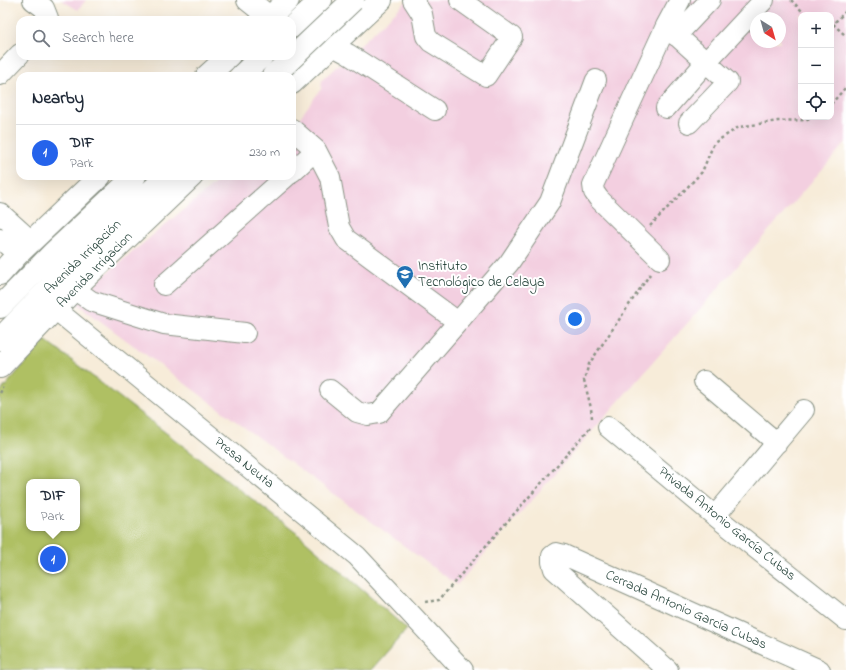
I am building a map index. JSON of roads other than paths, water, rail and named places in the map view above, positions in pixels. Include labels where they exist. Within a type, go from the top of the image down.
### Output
[{"type":"main road","points":[[248,0],[267,16]]},
{"type":"main road","points":[[273,16],[288,0]]},
{"type":"main road","points":[[296,23],[321,0]]},
{"type":"main road","points":[[296,54],[353,0]]},
{"type":"main road","points":[[296,79],[381,0]]},
{"type":"main road","points":[[296,38],[326,52]]},
{"type":"main road","points":[[245,72],[258,60]]},
{"type":"main road","points":[[277,72],[290,60]]},
{"type":"main road","points":[[0,274],[24,247],[96,180]]},
{"type":"main road","name":"Avenida Irrigación","points":[[0,307],[54,252],[131,180]]},
{"type":"main road","name":"Avenida Irrigación","points":[[0,339],[73,264],[163,180]]},
{"type":"main road","name":"Avenida Irrigacion","points":[[2,378],[55,309],[188,180]]},
{"type":"street","points":[[33,0],[44,8],[47,16]]},
{"type":"street","points":[[413,0],[422,14],[426,36],[431,42],[486,76],[512,37],[460,0]]},
{"type":"street","points":[[660,259],[599,199],[594,192],[594,185],[671,31],[680,0]]},
{"type":"street","points":[[671,31],[710,0]]},
{"type":"street","points":[[666,108],[706,62],[764,0]]},
{"type":"street","points":[[671,31],[728,82],[689,124]]},
{"type":"street","points":[[326,52],[348,54],[435,110]]},
{"type":"street","points":[[0,75],[16,58]]},
{"type":"street","points":[[219,65],[235,67],[241,72]]},
{"type":"street","points":[[330,390],[357,412],[368,415],[379,413],[509,263],[550,202],[596,80]]},
{"type":"street","points":[[296,132],[316,150],[330,177],[339,227],[346,239],[458,322]]},
{"type":"street","points":[[296,168],[316,150]]},
{"type":"street","points":[[164,285],[282,180]]},
{"type":"street","points":[[0,213],[24,247]]},
{"type":"street","points":[[0,239],[24,247]]},
{"type":"street","points":[[74,289],[91,301],[164,324],[244,333]]},
{"type":"street","name":"Presa Neuta","points":[[55,309],[357,556],[463,670]]},
{"type":"street","points":[[704,381],[776,443]]},
{"type":"street","points":[[715,516],[804,410]]},
{"type":"street","name":"Privada Antonio García Cubas","points":[[597,424],[846,620]]},
{"type":"street","name":"Cerrada Antonio García Cubas","points":[[668,670],[554,569],[552,556],[556,553],[564,555],[820,670]]},
{"type":"place","name":"Instituto Tecnológico de Celaya","points":[[405,289]]},
{"type":"place","name":"DIF","points":[[53,559]]}]
